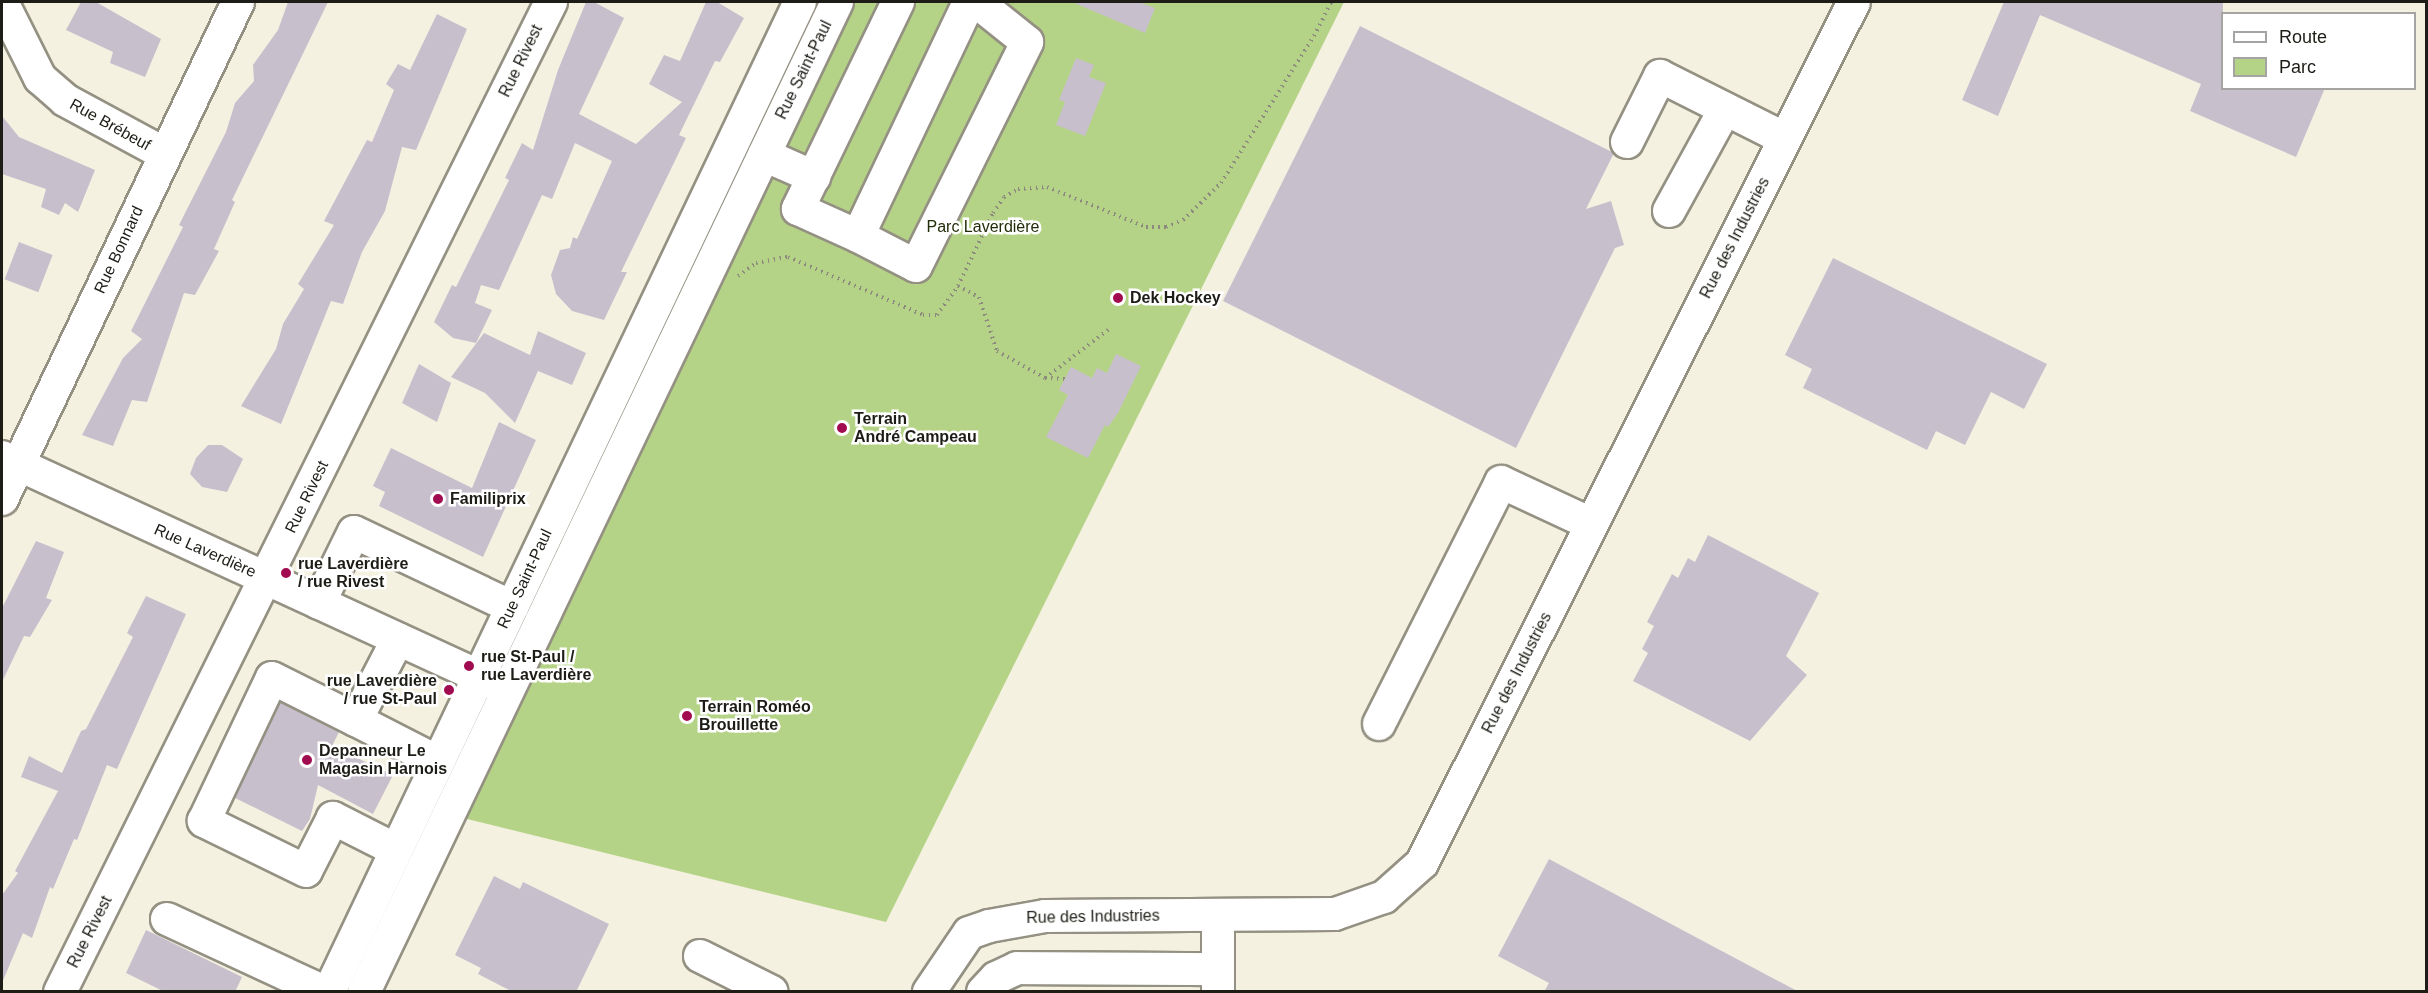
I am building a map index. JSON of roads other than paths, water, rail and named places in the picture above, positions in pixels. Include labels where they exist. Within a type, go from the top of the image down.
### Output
[{"type":"street","name":"Rue Brébeuf","points":[[2,2],[40,78],[65,100],[165,154]]},
{"type":"street","name":"Rue Bonnard","points":[[2,499],[9,462],[165,154],[238,2]]},
{"type":"street","name":"Rue Rivest","points":[[60,992],[267,579],[550,2]]},
{"type":"street","name":"Rue Saint-Paul","points":[[329,992],[800,2]]},
{"type":"street","name":"Rue Saint-Paul","points":[[364,992],[837,2]]},
{"type":"street","points":[[898,2],[798,209],[916,266],[1027,42],[977,2]]},
{"type":"street","points":[[858,236],[969,2]]},
{"type":"street","name":"Rue des Industries","points":[[930,989],[969,933],[989,926],[1045,916],[1335,915],[1363,907],[1404,881],[1422,863],[1854,2]]},
{"type":"street","points":[[1627,142],[1660,76],[1785,139]]},
{"type":"street","points":[[1669,211],[1725,109]]},
{"type":"street","name":"Rue Saint-Paul","points":[[741,126],[768,146]]},
{"type":"street","points":[[768,146],[814,177]]},
{"type":"street","points":[[667,282],[695,297]]},
{"type":"street","points":[[598,426],[626,443]]},
{"type":"street","name":"Rue Laverdière","points":[[9,462],[508,690]]},
{"type":"street","points":[[1379,724],[1501,482],[1592,524]]},
{"type":"street","points":[[326,606],[354,532],[509,612]]},
{"type":"street","points":[[356,720],[398,639]]},
{"type":"street","points":[[417,882],[393,856],[333,818],[306,871],[204,821],[272,678],[438,762]]},
{"type":"street","points":[[983,992],[996,978],[1017,968],[1218,980],[1218,915]]},
{"type":"street","points":[[167,919],[324,992]]},
{"type":"street","points":[[700,956],[772,992]]},
{"type":"place","name":"Dek Hockey","points":[[1118,298]]},
{"type":"place","name":"Terrain André Campeau","points":[[842,428]]},
{"type":"place","name":"Familiprix","points":[[438,499]]},
{"type":"place","name":"rue Laverdière / rue Rivest","points":[[286,573]]},
{"type":"place","name":"rue St-Paul / rue Laverdière","points":[[469,666]]},
{"type":"place","name":"rue Laverdière / rue St-Paul","points":[[449,690]]},
{"type":"place","name":"Terrain Roméo Brouillette","points":[[687,716]]},
{"type":"place","name":"Depanneur Le Magasin Harnois","points":[[307,760]]},
{"type":"park label","name":"Parc Laverdière","points":[[983,227]]}]
